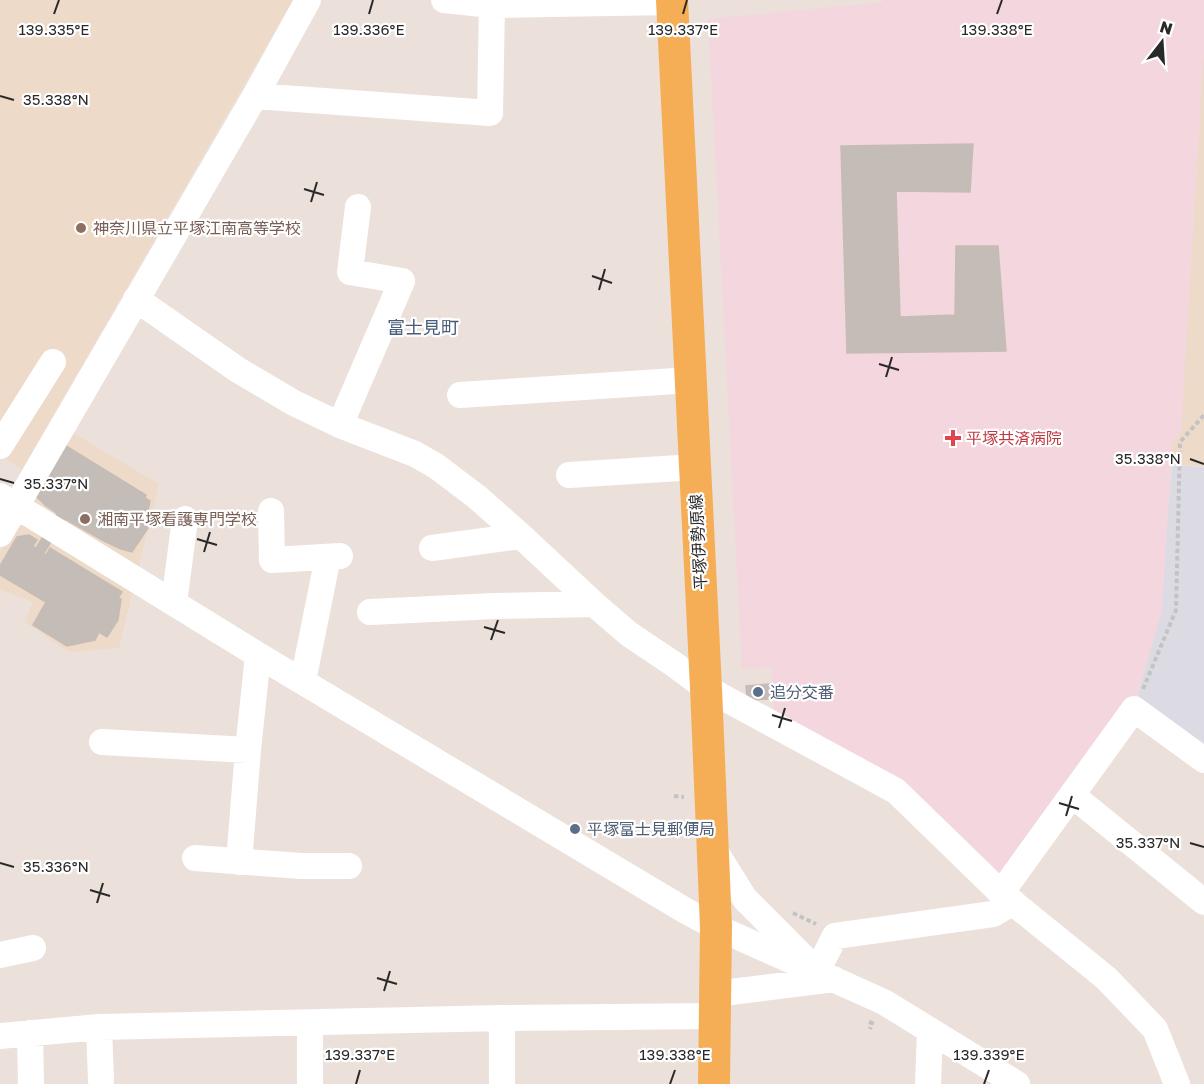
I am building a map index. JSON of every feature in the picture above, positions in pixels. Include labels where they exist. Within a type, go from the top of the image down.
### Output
[{"type":"main road","name":"平塚伊勢原線","points":[[672,1],[716,927],[714,1084]]},
{"type":"street","points":[[0,534],[8,500],[136,298],[255,96],[308,0]]},
{"type":"street","points":[[444,0],[492,4],[672,1]]},
{"type":"street","points":[[255,96],[490,113],[492,4]]},
{"type":"street","points":[[340,425],[402,281],[350,272],[358,207]]},
{"type":"street","points":[[136,298],[238,370],[294,403],[340,425],[415,454],[436,466],[521,536],[629,634],[706,688],[896,791],[1007,898],[1106,978],[1155,1029],[1177,1084]]},
{"type":"street","points":[[0,446],[52,362]]},
{"type":"street","points":[[460,395],[690,380]]},
{"type":"street","points":[[569,476],[695,467]]},
{"type":"street","points":[[8,500],[258,655],[679,907],[716,927],[884,1002],[1017,1084]]},
{"type":"street","points":[[272,511],[272,560],[334,557],[303,681]]},
{"type":"street","points":[[174,603],[185,519]]},
{"type":"street","points":[[432,548],[470,541],[521,536]]},
{"type":"street","points":[[370,612],[594,604]]},
{"type":"street","points":[[239,862],[258,655]]},
{"type":"street","points":[[826,975],[835,936],[993,914],[1007,898],[1072,795],[1134,709],[1204,760]]},
{"type":"street","points":[[102,742],[248,750]]},
{"type":"street","points":[[1072,795],[1204,902]]},
{"type":"street","points":[[712,846],[745,899],[826,975]]},
{"type":"street","points":[[195,858],[301,867],[349,866]]},
{"type":"street","points":[[0,956],[33,948]]},
{"type":"street","points":[[0,1036],[99,1027],[502,1018],[715,1005],[826,975]]},
{"type":"street","points":[[502,1018],[502,1084]]},
{"type":"street","points":[[310,1023],[310,1084]]},
{"type":"street","points":[[99,1027],[101,1080]]},
{"type":"street","points":[[928,1084],[930,1031]]},
{"type":"street","points":[[30,1033],[31,1084]]},
{"type":"path","points":[[1134,709],[1176,610],[1180,442],[1204,415]]},
{"type":"path","points":[[784,908],[820,926],[821,922]]},
{"type":"shaded area","name":"神奈川県立平塚江南高等学校","points":[[0,0],[293,0],[22,469],[0,455]]},
{"type":"shaded area","name":"平塚共済病院","points":[[883,0],[1204,0],[1204,48],[1181,431],[1172,445],[1162,611],[1135,702],[1001,873],[991,872],[774,712],[771,667],[742,669],[708,19],[883,2]]},
{"type":"shaded area","points":[[1204,48],[1204,466],[1171,464],[1172,445],[1181,430]]},
{"type":"shaded area","name":"湘南平塚看護専門学校","points":[[68,430],[159,484],[119,648],[69,652],[25,622],[33,602],[0,590],[0,553]]},
{"type":"shaded area","points":[[1172,465],[1204,467],[1204,758],[1134,709],[1158,622]]},
{"type":"building","points":[[973,144],[970,192],[896,191],[900,317],[955,315],[956,246],[998,246],[1006,351],[847,353],[841,146]]},
{"type":"building","points":[[66,446],[146,495],[145,498],[150,501],[143,523],[148,528],[132,552],[104,541],[65,519],[37,497]]},
{"type":"building","points":[[57,514],[65,519],[44,553],[36,548]]},
{"type":"building","points":[[29,535],[37,540],[33,546],[46,555],[50,548],[122,592],[118,598],[121,599],[118,620],[107,637],[99,632],[95,640],[67,646],[33,625],[46,602],[0,575],[0,566],[17,537]]},
{"type":"building","name":"追分交番","points":[[769,684],[770,699],[747,700],[746,686]]},
{"type":"place","name":"神奈川県立平塚江南高等学校","points":[[81,228]]},
{"type":"place","name":"平塚共済病院","points":[[953,438]]},
{"type":"place","name":"湘南平塚看護専門学校","points":[[85,519]]},
{"type":"place","name":"追分交番","points":[[758,692]]},
{"type":"place","name":"平塚富士見郵便局","points":[[575,829]]},
{"type":"district","name":"富士見町","points":[[423,327]]}]
